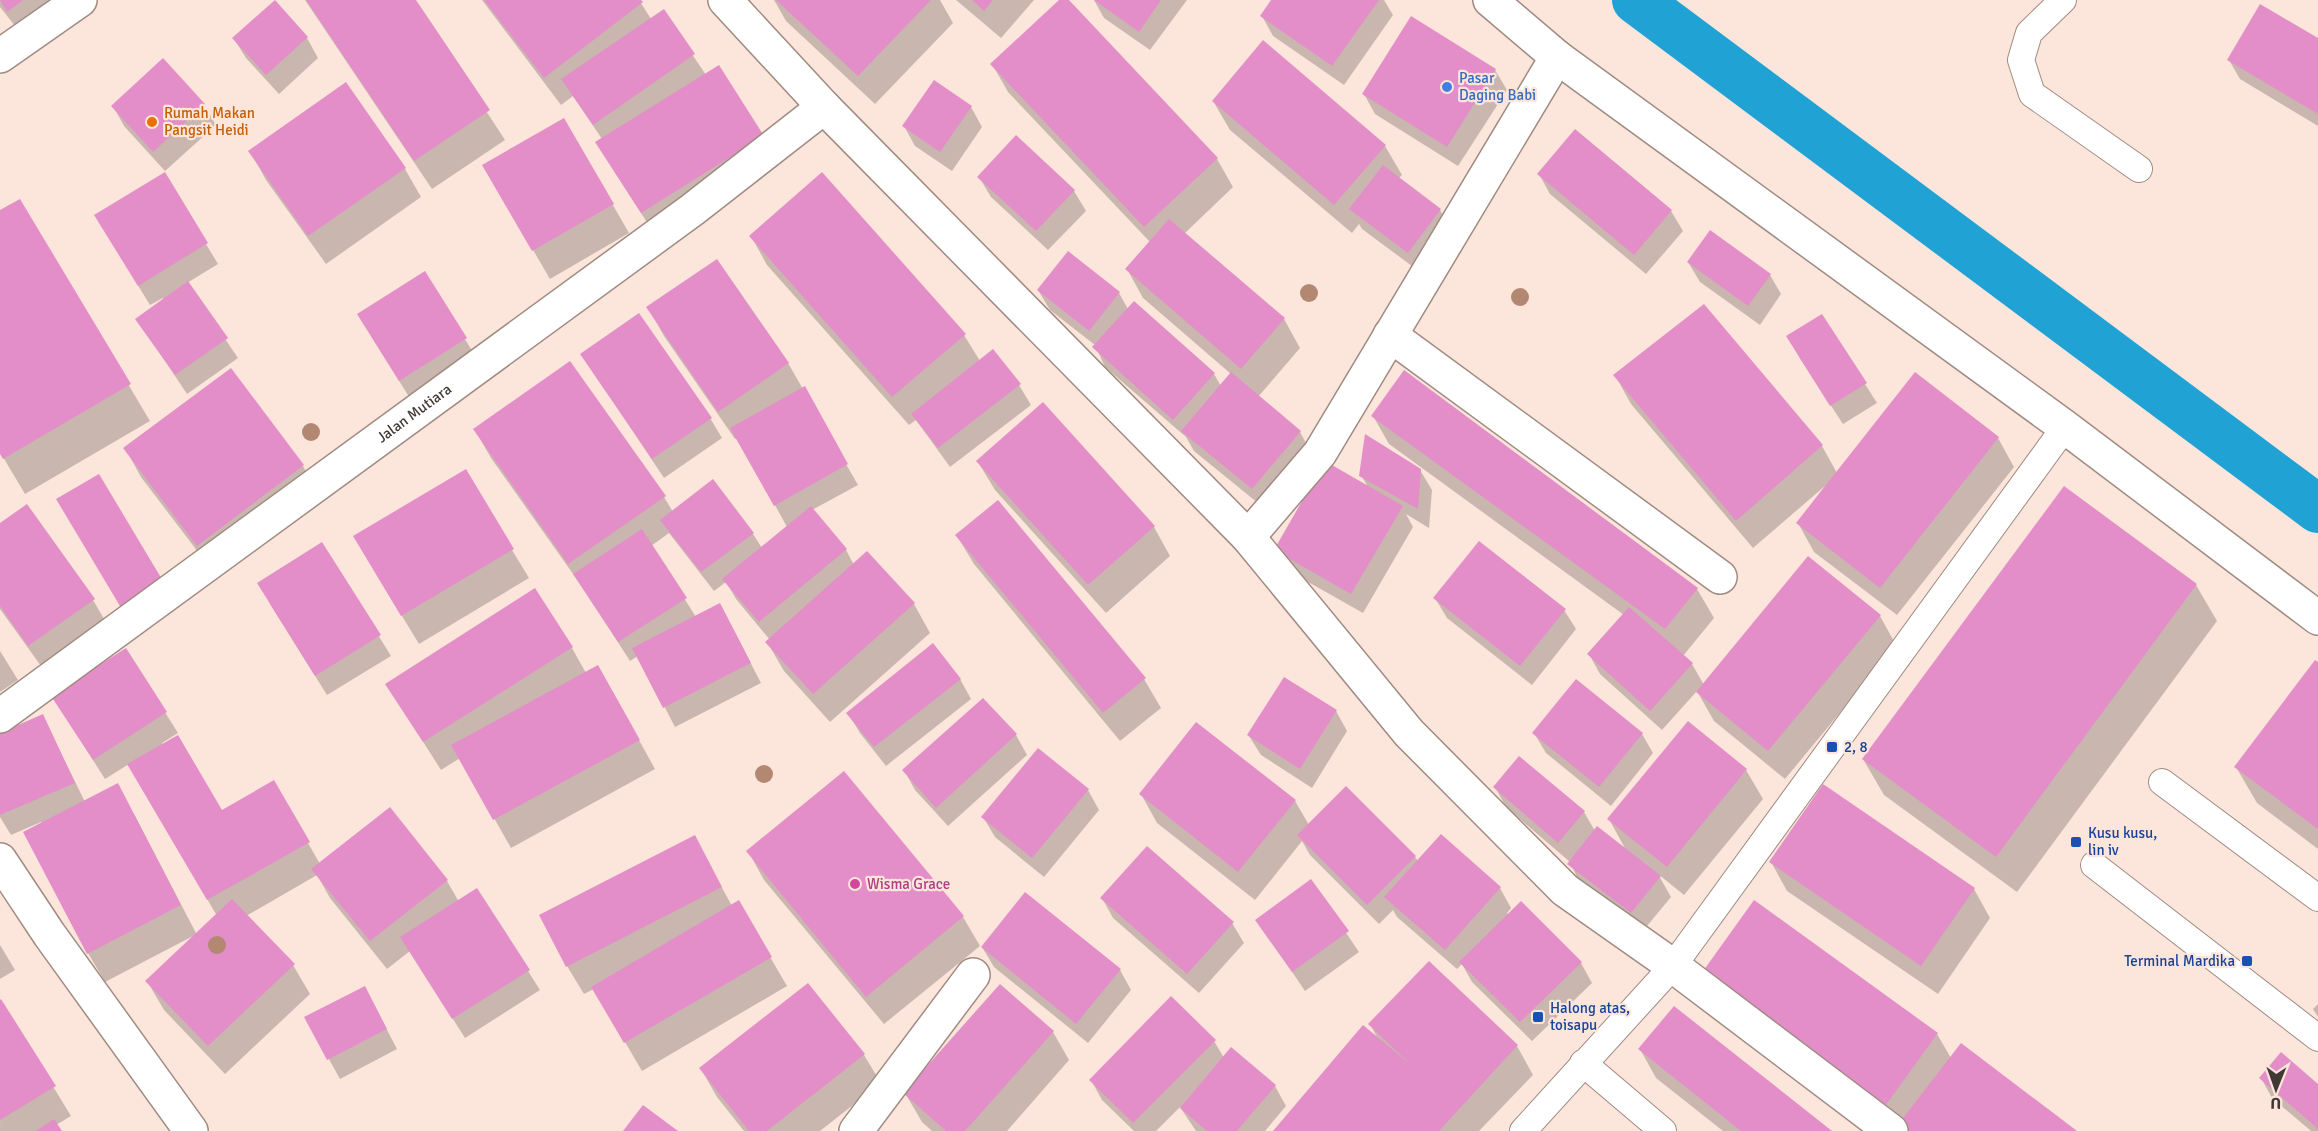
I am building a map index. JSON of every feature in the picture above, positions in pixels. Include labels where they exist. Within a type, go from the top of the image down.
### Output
[{"type":"street","points":[[0,56],[80,0]]},
{"type":"street","points":[[725,0],[824,107],[1248,537],[1409,733],[1565,890],[1673,966],[1891,1131]]},
{"type":"street","points":[[1490,0],[1557,57],[2065,427],[2318,618]]},
{"type":"street","points":[[1248,537],[1320,453],[1557,57]]},
{"type":"street","name":"Jalan Mutiara","points":[[0,716],[692,210],[824,107]]},
{"type":"street","points":[[1390,335],[1720,578]]},
{"type":"street","points":[[0,860],[191,1131]]},
{"type":"street","points":[[856,1131],[973,975]]},
{"type":"lane","points":[[2063,0],[2029,33],[2021,60],[2032,94],[2139,169]]},
{"type":"lane","points":[[1523,1131],[1582,1063],[1673,966],[2065,427]]},
{"type":"lane","points":[[2162,782],[2318,898]]},
{"type":"lane","points":[[2094,865],[2318,1038]]},
{"type":"lane","points":[[1582,1063],[1663,1131]]},
{"type":"building","points":[[0,0],[23,0],[7,12]]},
{"type":"building","points":[[275,0],[308,37],[266,75],[232,38]]},
{"type":"building","points":[[306,0],[416,0],[490,110],[414,161]]},
{"type":"building","points":[[484,0],[641,0],[643,2],[544,78]]},
{"type":"building","points":[[776,0],[931,0],[858,76]]},
{"type":"building","points":[[972,0],[993,0],[984,11]]},
{"type":"building","points":[[1059,0],[1069,0],[1218,158],[1144,227],[990,64]]},
{"type":"building","points":[[1094,0],[1161,0],[1139,32]]},
{"type":"building","points":[[1271,0],[1379,0],[1332,66],[1260,16]]},
{"type":"building","points":[[2260,4],[2318,38],[2318,114],[2227,60]]},
{"type":"building","points":[[664,9],[695,54],[593,125],[561,79]]},
{"type":"building","points":[[1411,16],[1496,69],[1447,147],[1362,94]]},
{"type":"building","points":[[1263,40],[1386,145],[1334,205],[1212,101]]},
{"type":"building","points":[[163,58],[205,104],[153,152],[111,106]]},
{"type":"building","points":[[719,65],[764,136],[641,213],[595,142]]},
{"type":"building","points":[[934,80],[972,106],[940,152],[902,126]]},
{"type":"building","points":[[346,82],[406,168],[308,236],[248,151]]},
{"type":"building","points":[[564,118],[614,204],[532,251],[482,165]]},
{"type":"building","points":[[1575,129],[1672,210],[1634,255],[1537,174]]},
{"type":"building","points":[[1016,135],[1075,190],[1036,231],[977,177]]},
{"type":"building","points":[[1383,165],[1441,209],[1408,253],[1349,209]]},
{"type":"building","points":[[165,172],[208,243],[138,286],[94,215]]},
{"type":"building","points":[[822,172],[966,334],[892,397],[749,236]]},
{"type":"building","points":[[20,199],[131,384],[3,459],[0,454],[0,210]]},
{"type":"building","points":[[1169,219],[1285,318],[1241,369],[1125,269]]},
{"type":"building","points":[[1710,230],[1771,274],[1748,306],[1687,262]]},
{"type":"building","points":[[1068,251],[1120,292],[1089,331],[1037,290]]},
{"type":"building","points":[[717,259],[789,363],[718,412],[646,307]]},
{"type":"building","points":[[425,271],[467,338],[399,381],[357,314]]},
{"type":"building","points":[[188,281],[228,338],[175,375],[135,319]]},
{"type":"building","points":[[1134,301],[1215,373],[1173,420],[1092,347]]},
{"type":"building","points":[[1704,304],[1823,445],[1736,521],[1613,375]]},
{"type":"building","points":[[639,313],[712,418],[652,459],[580,354]]},
{"type":"building","points":[[1822,314],[1867,383],[1830,406],[1786,336]]},
{"type":"building","points":[[993,349],[1021,384],[938,448],[911,414]]},
{"type":"building","points":[[570,361],[666,496],[568,564],[473,429]]},
{"type":"building","points":[[231,368],[304,465],[197,546],[123,448]]},
{"type":"building","points":[[1404,370],[1698,588],[1665,629],[1371,416]]},
{"type":"building","points":[[1231,372],[1301,431],[1252,489],[1181,431]]},
{"type":"building","points":[[1915,372],[1999,437],[1880,588],[1796,523]]},
{"type":"building","points":[[805,386],[848,464],[774,506],[730,428]]},
{"type":"building","points":[[1043,402],[1155,526],[1088,585],[976,461]]},
{"type":"building","points":[[1365,434],[1421,469],[1418,509],[1359,476]]},
{"type":"building","points":[[1325,461],[1403,506],[1351,594],[1274,550]]},
{"type":"building","points":[[466,469],[514,549],[401,616],[353,536]]},
{"type":"building","points":[[99,474],[166,586],[123,611],[56,499]]},
{"type":"building","points":[[713,479],[754,533],[701,572],[660,520]]},
{"type":"building","points":[[2064,486],[2197,584],[1996,857],[1862,759]]},
{"type":"building","points":[[998,500],[1146,678],[1103,713],[955,535]]},
{"type":"building","points":[[27,504],[95,599],[28,646],[0,606],[0,523]]},
{"type":"building","points":[[811,506],[847,549],[759,622],[722,579]]},
{"type":"building","points":[[642,529],[687,598],[618,642],[573,574]]},
{"type":"building","points":[[1479,541],[1566,609],[1520,666],[1433,598]]},
{"type":"building","points":[[322,542],[381,635],[315,676],[257,583]]},
{"type":"building","points":[[867,551],[915,603],[813,694],[765,642]]},
{"type":"building","points":[[1808,556],[1881,615],[1768,751],[1696,692]]},
{"type":"building","points":[[535,588],[573,647],[423,742],[385,684]]},
{"type":"building","points":[[720,603],[751,663],[663,708],[632,648]]},
{"type":"building","points":[[1629,607],[1693,663],[1650,711],[1587,654]]},
{"type":"building","points":[[933,643],[961,679],[874,747],[846,713]]},
{"type":"building","points":[[126,648],[167,712],[93,760],[51,696]]},
{"type":"building","points":[[2315,660],[2318,662],[2318,829],[2234,767]]},
{"type":"building","points":[[598,665],[640,740],[493,820],[451,745]]},
{"type":"building","points":[[1284,677],[1337,710],[1300,769],[1247,735]]},
{"type":"building","points":[[1576,679],[1643,733],[1599,787],[1532,733]]},
{"type":"building","points":[[983,698],[1017,734],[936,808],[902,770]]},
{"type":"building","points":[[43,714],[75,783],[0,815],[0,733]]},
{"type":"building","points":[[1688,721],[1747,769],[1667,867],[1607,819]]},
{"type":"building","points":[[1196,722],[1296,800],[1238,872],[1139,794]]},
{"type":"building","points":[[178,735],[222,810],[274,780],[310,842],[207,900],[127,764]]},
{"type":"building","points":[[1038,748],[1089,789],[1032,858],[981,817]]},
{"type":"building","points":[[1519,756],[1585,811],[1558,843],[1493,787]]},
{"type":"building","name":"Wisma Grace","points":[[844,771],[964,916],[866,997],[746,851]]},
{"type":"building","points":[[118,783],[181,905],[87,954],[23,832]]},
{"type":"building","points":[[1823,784],[1975,888],[1921,966],[1769,862]]},
{"type":"building","points":[[1346,786],[1416,856],[1367,905],[1297,835]]},
{"type":"building","points":[[390,807],[448,880],[370,941],[311,869]]},
{"type":"building","points":[[1597,826],[1661,876],[1631,913],[1567,864]]},
{"type":"building","points":[[1441,834],[1501,887],[1445,950],[1384,897]]},
{"type":"building","points":[[695,835],[722,887],[566,967],[539,915]]},
{"type":"building","points":[[1147,846],[1234,922],[1187,974],[1100,898]]},
{"type":"building","points":[[1311,879],[1349,931],[1292,972],[1255,920]]},
{"type":"building","points":[[477,888],[530,970],[452,1019],[400,937]]},
{"type":"building","points":[[1025,892],[1121,969],[1076,1024],[981,947]]},
{"type":"building","points":[[232,899],[295,964],[208,1046],[145,981]]},
{"type":"building","points":[[739,900],[772,957],[624,1043],[591,987]]},
{"type":"building","points":[[1754,900],[1938,1033],[1880,1113],[1696,981]]},
{"type":"building","points":[[1521,901],[1582,962],[1520,1022],[1459,962]]},
{"type":"building","points":[[1429,961],[1518,1045],[1439,1131],[1273,1131],[1363,1025],[1410,1064],[1368,1024]]},
{"type":"building","points":[[808,983],[865,1054],[767,1131],[749,1131],[699,1068]]},
{"type":"building","points":[[1000,984],[1054,1031],[965,1131],[946,1131],[903,1093]]},
{"type":"building","points":[[365,986],[387,1029],[327,1060],[304,1017]]},
{"type":"building","points":[[1171,996],[1216,1040],[1133,1123],[1089,1080]]},
{"type":"building","points":[[0,1000],[56,1086],[0,1120]]},
{"type":"building","points":[[1674,1006],[1832,1131],[1741,1131],[1638,1049]]},
{"type":"building","points":[[1961,1043],[2077,1131],[1893,1131]]},
{"type":"building","points":[[1231,1047],[1276,1085],[1237,1131],[1207,1131],[1180,1108]]},
{"type":"building","points":[[2281,1052],[2318,1084],[2318,1129],[2259,1078]]},
{"type":"building","points":[[643,1105],[678,1131],[623,1131]]},
{"type":"building","points":[[54,1119],[62,1131],[36,1131]]},
{"type":"waterway","points":[[1636,0],[2318,509]]},
{"type":"place","name":"Pasar Daging Babi","points":[[1447,87]]},
{"type":"place","name":"Rumah Makan Pangsit Heidi","points":[[152,122]]},
{"type":"place","name":"2, 8","points":[[1832,747]]},
{"type":"place","name":"Kusu kusu, lin iv","points":[[2076,842]]},
{"type":"place","name":"Wisma Grace","points":[[855,884]]},
{"type":"place","name":"Terminal Mardika","points":[[2247,961]]},
{"type":"place","name":"Halong atas, toisapu","points":[[1538,1017]]}]
